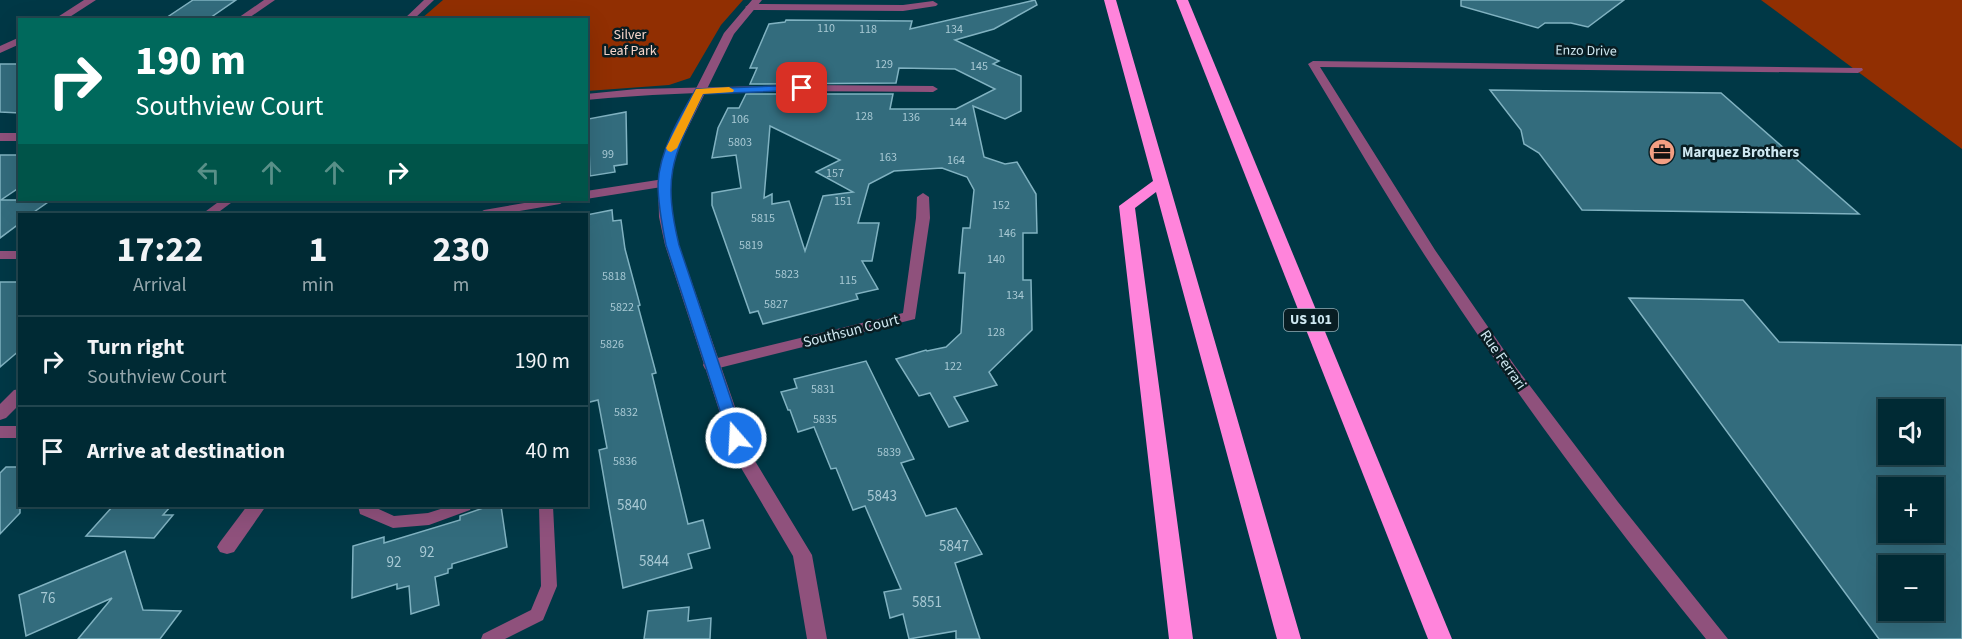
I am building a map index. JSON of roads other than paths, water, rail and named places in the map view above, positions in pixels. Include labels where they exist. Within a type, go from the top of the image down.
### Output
[{"type":"highway","points":[[1110,0],[1289,639]]},
{"type":"highway","name":"US 101","points":[[1182,0],[1440,639]]},
{"type":"highway","points":[[1161,182],[1127,206],[1181,639]]},
{"type":"street","points":[[60,18],[91,0]]},
{"type":"street","points":[[243,18],[270,0]]},
{"type":"street","points":[[409,18],[429,0]]},
{"type":"street","points":[[817,639],[802,555],[743,456],[711,365],[672,245],[666,217],[664,183],[671,150],[729,33],[754,3],[903,8],[933,4]]},
{"type":"street","points":[[0,50],[18,41]]},
{"type":"street","name":"Enzo Drive","points":[[1313,64],[1858,70]]},
{"type":"street","name":"Rue Ferrari","points":[[1313,64],[1445,275],[1507,366],[1550,427],[1662,572],[1718,639]]},
{"type":"street","points":[[588,97],[637,92],[802,88],[933,89]]},
{"type":"street","points":[[0,137],[18,137]]},
{"type":"street","points":[[588,195],[664,183]]},
{"type":"street","name":"Southsun Court","points":[[711,365],[910,316],[923,218],[923,197]]},
{"type":"street","points":[[210,213],[228,201]]},
{"type":"street","points":[[489,213],[555,201]]},
{"type":"street","points":[[0,255],[18,255]]},
{"type":"street","points":[[0,414],[18,396]]},
{"type":"street","points":[[0,432],[18,432]]},
{"type":"street","points":[[227,547],[256,507]]},
{"type":"lane","points":[[365,507],[365,510],[393,522],[429,519],[462,507]]},
{"type":"lane","points":[[489,639],[537,615],[549,586],[546,507]]},
{"type":"place","name":"Marquez Brothers","points":[[1662,152]]},
{"type":"park label","name":"Silver Leaf Park","points":[[630,44]]}]
